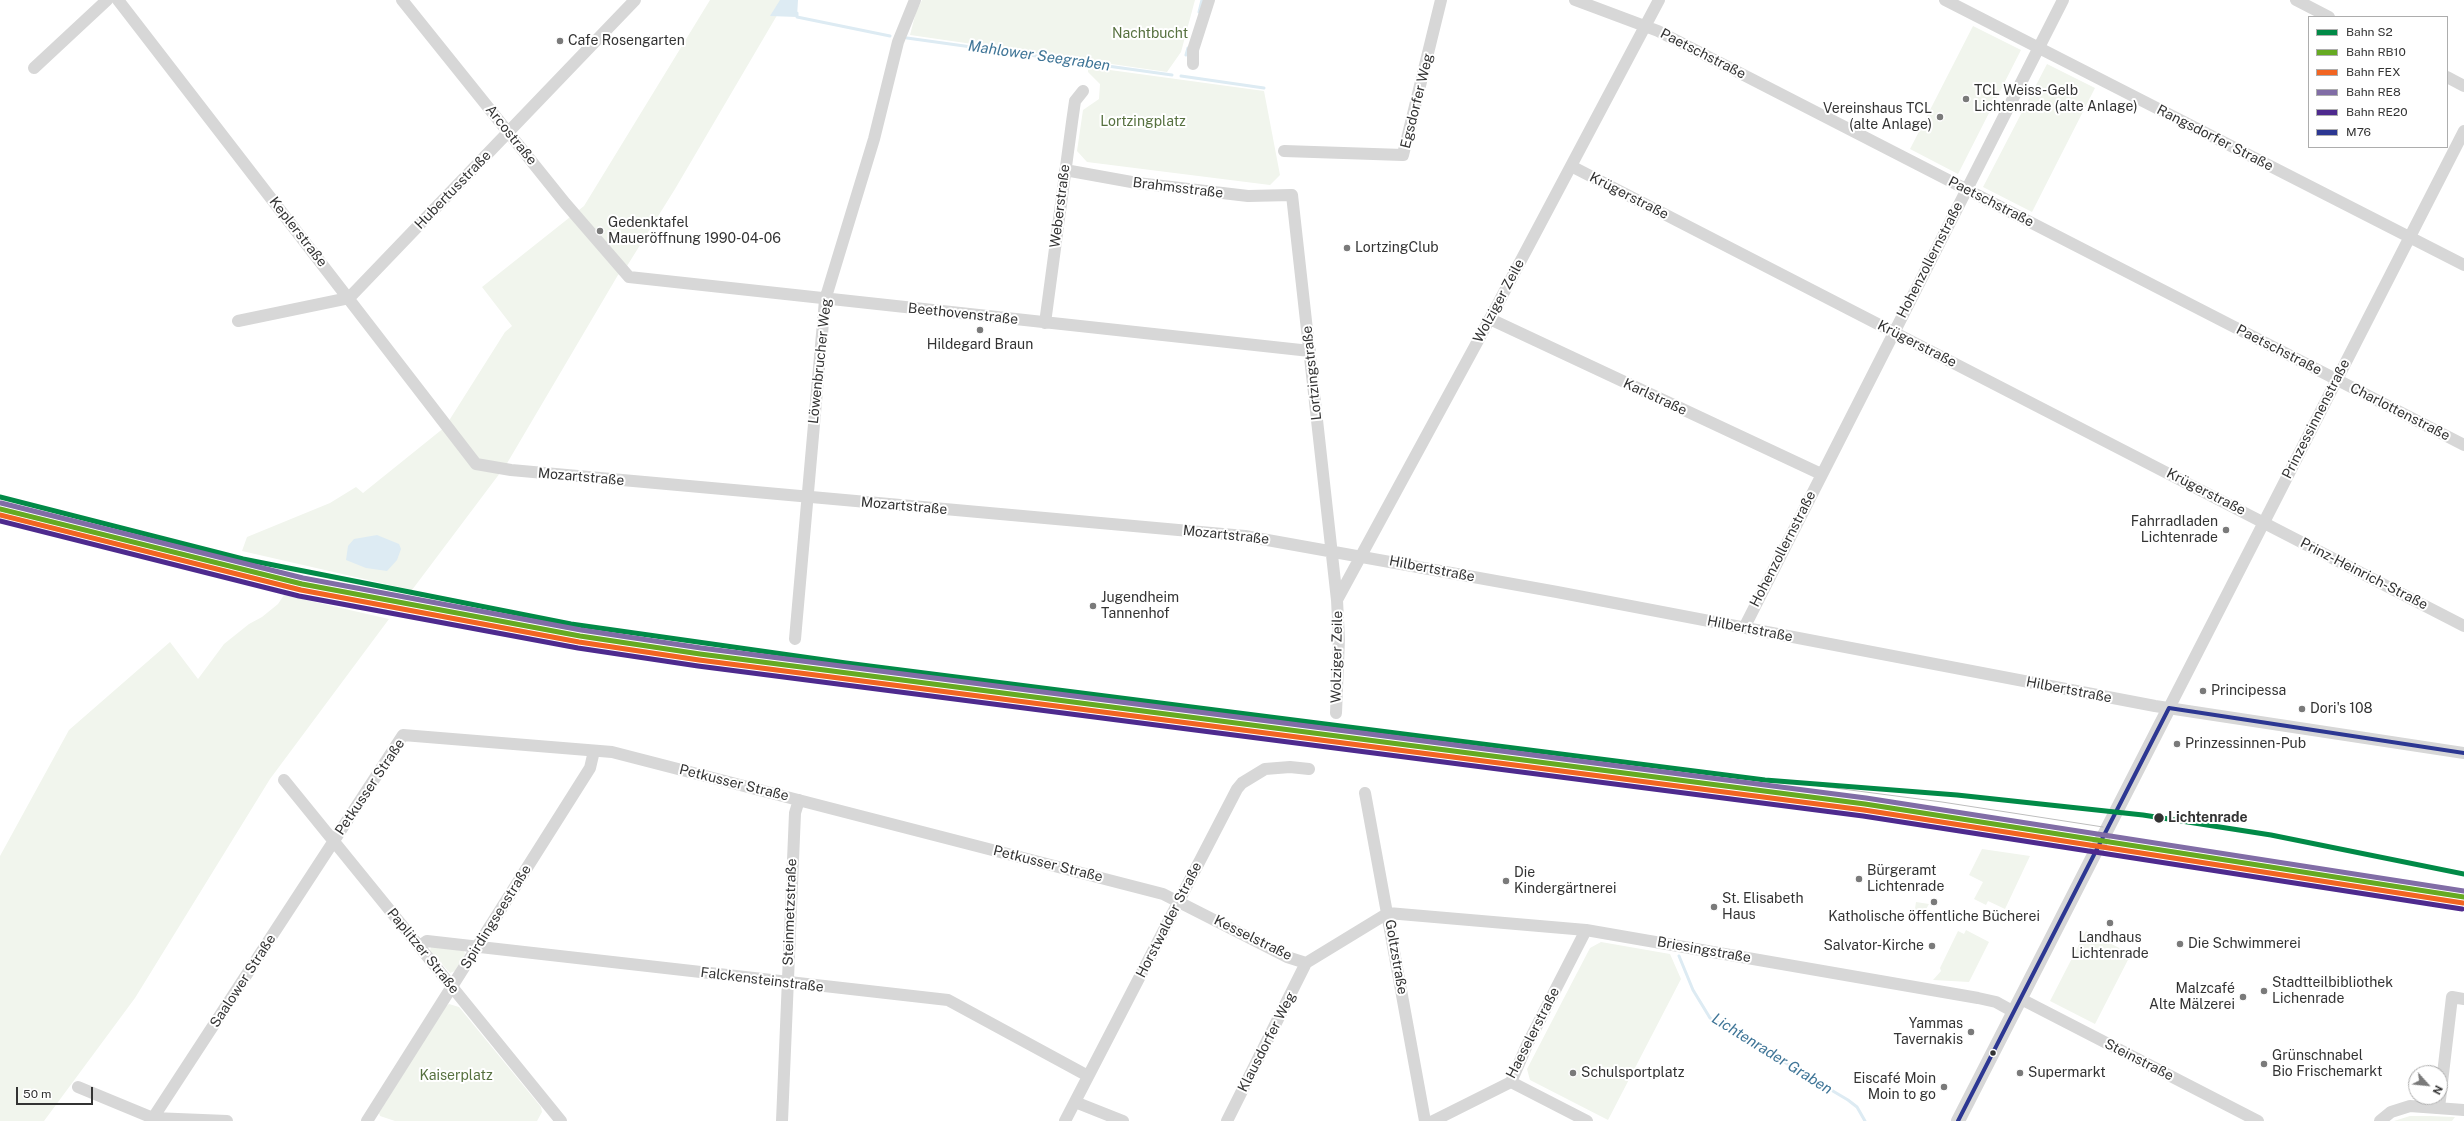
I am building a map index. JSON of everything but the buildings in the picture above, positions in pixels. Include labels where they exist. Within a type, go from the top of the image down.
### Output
[{"type":"street","points":[[34,68],[107,0]]},
{"type":"street","name":"Keplerstraße","points":[[118,0],[476,464]]},
{"type":"street","name":"Arcostraße","points":[[402,0],[620,268]]},
{"type":"street","name":"Hubertusstraße","points":[[349,298],[635,0]]},
{"type":"street","name":"Löwenbrucher Weg","points":[[795,639],[825,300],[874,140],[898,42],[915,0]]},
{"type":"street","points":[[1193,64],[1193,50],[1209,0]]},
{"type":"street","name":"Egsdorfer Weg","points":[[1284,151],[1403,155],[1441,0]]},
{"type":"street","name":"Paetschstraße","points":[[1575,0],[1645,26],[2337,379]]},
{"type":"street","name":"Wolziger Zeile","points":[[1337,600],[1363,556],[1659,0]]},
{"type":"street","name":"Rangsdorfer Straße","points":[[1945,0],[2464,265]]},
{"type":"street","name":"Hohenzollernstraße","points":[[1744,628],[2063,0]]},
{"type":"street","points":[[2296,0],[2327,16]]},
{"type":"street","points":[[2448,78],[2464,86]]},
{"type":"street","name":"Weberstraße","points":[[1045,323],[1075,101],[1083,92]]},
{"type":"street","name":"Prinzessinnenstraße","points":[[2169,708],[2464,130]]},
{"type":"street","name":"Krügerstraße","points":[[1571,166],[2264,522]]},
{"type":"street","name":"Brahmsstraße","points":[[1065,170],[1137,183],[1248,196],[1292,195]]},
{"type":"street","name":"Lortzingstraße","points":[[1292,195],[1331,551]]},
{"type":"street","name":"Beethovenstraße","points":[[620,268],[633,279],[1310,351]]},
{"type":"street","points":[[238,321],[349,298]]},
{"type":"street","name":"Karlstraße","points":[[1490,319],[1821,474]]},
{"type":"street","name":"Charlottenstraße","points":[[2337,379],[2464,445]]},
{"type":"street","name":"Mozartstraße","points":[[476,464],[511,470],[1246,536],[1331,551]]},
{"type":"street","name":"Prinz-Heinrich-Straße","points":[[2264,522],[2464,626]]},
{"type":"street","name":"Wolziger Zeile","points":[[1331,551],[1337,600],[1339,639],[1336,713]]},
{"type":"street","name":"Hilbertstraße","points":[[1331,551],[2169,708],[2464,753]]},
{"type":"street","points":[[1958,1121],[2169,708]]},
{"type":"street","name":"Petkusser Straße","points":[[334,841],[403,735],[612,752],[1163,894],[1180,900]]},
{"type":"street","name":"Spirdingseestraße","points":[[367,1121],[590,768],[594,751]]},
{"type":"street","name":"Horstwalder Straße","points":[[1066,1121],[1231,800],[1242,783],[1265,769],[1290,767],[1309,769]]},
{"type":"street","name":"Paplitzer Straße","points":[[284,780],[561,1121]]},
{"type":"street","name":"Goltzstraße","points":[[1364,793],[1388,913],[1425,1121]]},
{"type":"street","name":"Steinmetzstraße","points":[[782,1121],[795,813],[799,800]]},
{"type":"street","name":"Saalower Straße","points":[[152,1119],[334,841]]},
{"type":"street","name":"Kesselstraße","points":[[1180,900],[1277,951],[1306,963],[1388,913]]},
{"type":"street","name":"Briesingstraße","points":[[1388,913],[1586,930],[2018,1006]]},
{"type":"street","name":"Haeselerstraße","points":[[1433,1121],[1511,1082],[1527,1045],[1586,930]]},
{"type":"street","name":"Falckensteinstraße","points":[[420,946],[427,941],[477,946],[787,983],[948,1000],[1088,1076]]},
{"type":"street","name":"Klausdorfer Weg","points":[[1227,1121],[1306,963]]},
{"type":"street","points":[[2439,1108],[2452,997],[2464,999]]},
{"type":"street","name":"Steinstraße","points":[[2018,1006],[2258,1121]]},
{"type":"street","points":[[1511,1082],[1587,1121]]},
{"type":"street","points":[[78,1087],[152,1119],[227,1121]]},
{"type":"street","points":[[1076,1102],[1123,1121]]},
{"type":"street","points":[[2380,1121],[2391,1112],[2410,1106],[2464,1110]]},
{"type":"green space","points":[[710,0],[786,0],[675,189],[627,266],[618,275],[506,465],[412,590],[242,551],[247,537],[330,503],[356,487],[363,493],[445,427],[505,332],[512,326],[482,287],[584,206]]},
{"type":"green space","name":"Nachtbucht","points":[[922,0],[1195,0],[1181,52],[1167,72],[910,35],[916,12]]},
{"type":"green space","name":"TCL Weiss-Gelb Lichtenrade (alte Anlage)","points":[[1973,26],[2021,50],[1958,174],[1910,149]]},
{"type":"green space","points":[[2047,64],[2095,88],[2032,212],[1983,187]]},
{"type":"green space","name":"Lortzingplatz","points":[[1088,67],[1264,91],[1280,175],[1270,185],[1087,162],[1077,151],[1083,110],[1099,99],[1100,84],[1088,72]]},
{"type":"green space","points":[[284,595],[389,619],[270,779],[135,998],[44,1121],[0,1121],[0,856],[69,730],[170,642],[198,679],[224,644],[278,604]]},
{"type":"green space","points":[[1982,849],[2030,856],[2005,909],[1988,901],[1986,905],[1974,899],[1983,882],[1969,875]]},
{"type":"green space","points":[[1916,902],[1929,904],[1921,918],[1914,915]]},
{"type":"green space","points":[[1966,930],[1989,942],[1969,982],[1933,980],[1941,971],[1940,968],[1958,931],[1964,934]]},
{"type":"green space","points":[[2086,931],[2131,954],[2095,1024],[2050,1001]]},
{"type":"green space","points":[[1601,942],[1670,954],[1681,979],[1608,1120],[1530,1080],[1527,1069],[1590,948]]},
{"type":"green space","points":[[431,946],[464,951],[465,954],[455,971],[450,973],[430,951]]},
{"type":"green space","name":"Kaiserplatz","points":[[449,1004],[459,1007],[541,1107],[542,1112],[537,1121],[395,1121],[380,1116],[379,1113],[444,1008]]},
{"type":"green space","points":[[2410,1116],[2455,1117],[2452,1121],[2394,1121]]},
{"type":"shaded area","points":[[780,0],[798,0],[797,17],[770,16]]},
{"type":"shaded area","points":[[377,535],[399,544],[401,549],[397,560],[387,571],[366,568],[346,560],[348,546],[354,539]]},
{"type":"waterway","points":[[1199,12],[1202,0]]},
{"type":"waterway","name":"Mahlower Seegraben","points":[[797,13],[797,17],[890,36]]},
{"type":"waterway","name":"Mahlower Seegraben","points":[[907,38],[1172,75]]},
{"type":"waterway","points":[[1186,55],[1188,48]]},
{"type":"waterway","name":"Mahlower Seegraben","points":[[1181,76],[1264,88]]},
{"type":"waterway","name":"Lichtenrader Graben","points":[[1679,956],[1693,990],[1710,1018],[1848,1100],[1857,1107],[1865,1121]]},
{"type":"tram line","points":[[1781,781],[1942,802],[2103,827]]},
{"type":"rail line","name":"S2","points":[[0,497],[243,559],[571,624],[846,663],[1765,780],[1957,795],[2143,815],[2271,835],[2464,874]]},
{"type":"rail line","name":"RE8","points":[[1,503],[303,578],[581,630],[701,648],[1866,798],[2464,891]]},
{"type":"rail line","name":"RB10","points":[[0,509],[302,584],[580,636],[700,654],[1865,804],[2464,897]]},
{"type":"rail line","name":"FEX","points":[[0,515],[301,590],[579,642],[699,660],[1864,810],[2463,903]]},
{"type":"rail line","name":"RE20","points":[[0,521],[299,596],[578,648],[698,666],[1863,816],[2462,909]]},
{"type":"transit line","name":"M76","points":[[2169,708],[2464,753]]},
{"type":"transit line","name":"M76","points":[[1958,1121],[2169,708]]},
{"type":"place","name":"Cafe Rosengarten","points":[[560,41]]},
{"type":"place","name":"TCL Weiss-Gelb Lichtenrade (alte Anlage)","points":[[1966,99]]},
{"type":"place","name":"Vereinshaus TCL (alte Anlage)","points":[[1940,117]]},
{"type":"place","name":"Gedenktafel Maueröffnung 1990-04-06","points":[[600,231]]},
{"type":"place","name":"LortzingClub","points":[[1347,248]]},
{"type":"place","name":"Hildegard Braun","points":[[980,330]]},
{"type":"place","name":"Fahrradladen Lichtenrade","points":[[2226,530]]},
{"type":"place","name":"Jugendheim Tannenhof","points":[[1093,606]]},
{"type":"place","name":"Principessa","points":[[2203,691]]},
{"type":"place","name":"Dori's 108","points":[[2302,709]]},
{"type":"place","name":"Prinzessinnen-Pub","points":[[2177,744]]},
{"type":"place","name":"Lichtenrade","points":[[2159,818]]},
{"type":"place","name":"Bürgeramt Lichtenrade","points":[[1859,879]]},
{"type":"place","name":"Die Kindergärtnerei","points":[[1506,881]]},
{"type":"place","name":"Katholische öffentliche Bücherei","points":[[1934,902]]},
{"type":"place","name":"St. Elisabeth Haus","points":[[1714,907]]},
{"type":"place","name":"Landhaus Lichtenrade","points":[[2110,923]]},
{"type":"place","name":"Die Schwimmerei","points":[[2180,944]]},
{"type":"place","name":"Salvator-Kirche","points":[[1932,946]]},
{"type":"place","name":"Stadtteilbibliothek Lichenrade","points":[[2264,991]]},
{"type":"place","name":"Malzcafé Alte Mälzerei","points":[[2243,997]]},
{"type":"place","name":"Yammas Tavernakis","points":[[1971,1032]]},
{"type":"place","name":"Grünschnabel Bio Frischemarkt","points":[[2264,1064]]},
{"type":"place","name":"Schulsportplatz","points":[[1573,1073]]},
{"type":"place","name":"Supermarkt","points":[[2020,1073]]},
{"type":"place","name":"Eiscafé Moin Moin to go","points":[[1944,1087]]}]
